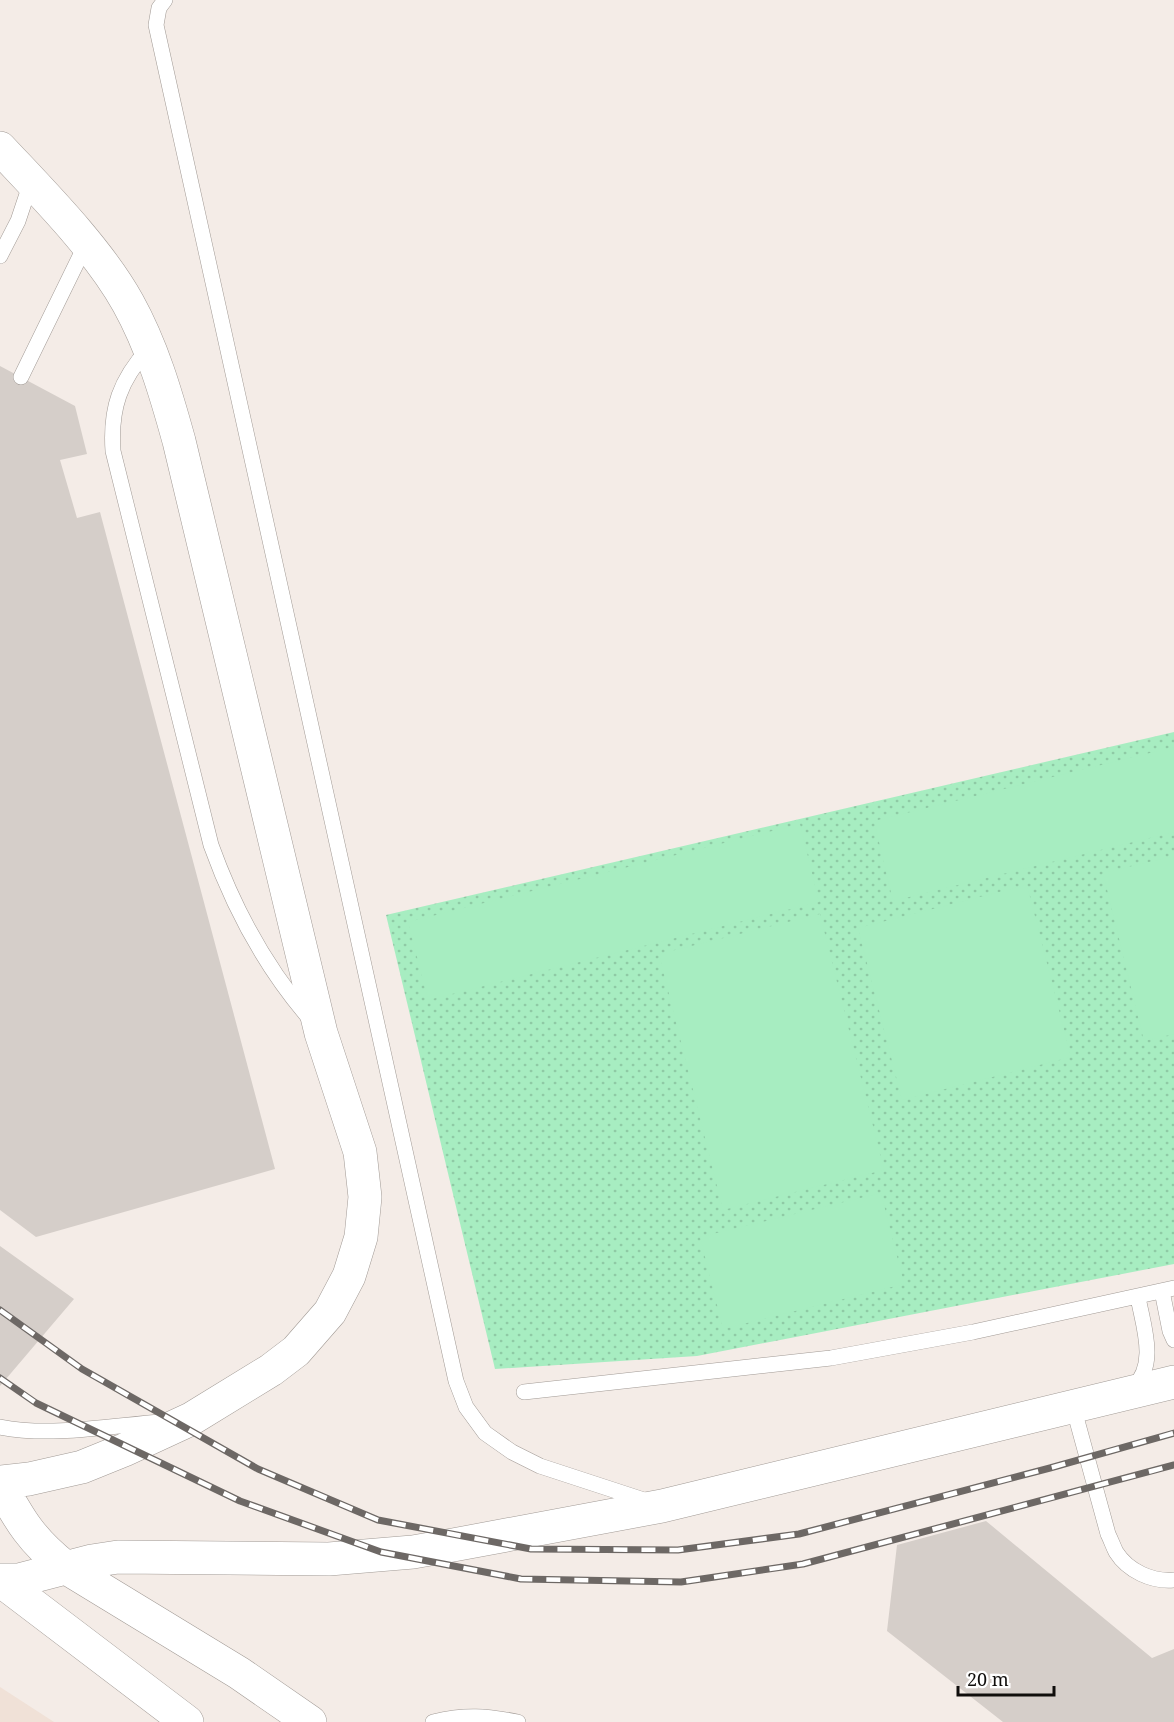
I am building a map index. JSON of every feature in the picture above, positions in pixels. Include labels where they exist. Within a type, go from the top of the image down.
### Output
[{"type":"main road","points":[[0,148],[86,244],[128,303],[149,348],[166,394],[321,1033],[360,1152],[365,1197],[361,1236],[349,1276],[330,1312],[296,1351],[271,1370],[191,1419],[124,1450],[82,1467],[0,1483],[30,1536],[65,1567],[239,1673],[310,1722]]},
{"type":"main road","points":[[0,1580],[19,1580],[65,1567],[118,1557],[329,1559],[413,1552],[662,1506],[1174,1382]]},
{"type":"main road","points":[[0,1580],[188,1722]]},
{"type":"lane","points":[[165,0],[159,8],[156,25],[456,1381],[466,1407],[485,1433],[512,1452],[540,1466],[662,1506]]},
{"type":"lane","points":[[0,256],[18,222],[31,182]]},
{"type":"lane","points":[[21,377],[86,244]]},
{"type":"lane","points":[[149,348],[135,363],[116,400],[112,421],[112,451],[211,844],[224,879],[256,944],[297,1005],[321,1033]]},
{"type":"lane","points":[[524,1392],[831,1358],[973,1332],[1168,1289],[1170,1331],[1174,1340]]},
{"type":"lane","points":[[1129,1392],[1142,1377],[1148,1352],[1138,1297]]},
{"type":"lane","points":[[1073,1406],[1108,1534],[1117,1553],[1131,1568],[1149,1578],[1174,1580]]},
{"type":"lane","points":[[0,1427],[48,1432],[191,1419]]},
{"type":"lane","points":[[434,1722],[474,1715],[518,1722]]},
{"type":"shaded area","points":[[0,1687],[54,1722],[0,1722]]},
{"type":"green space","points":[[1174,732],[1174,1264],[697,1356],[495,1369],[386,915]]},
{"type":"green space","points":[[1174,747],[1174,832],[893,901],[874,821]]},
{"type":"green space","points":[[800,824],[819,902],[428,1000],[408,922]]},
{"type":"green space","points":[[1174,856],[1174,1034],[1144,1041],[1103,873]]},
{"type":"green space","points":[[1027,885],[1071,1057],[902,1100],[858,928]]},
{"type":"green space","points":[[820,914],[884,1170],[723,1210],[659,954]]},
{"type":"green space","points":[[881,1193],[904,1284],[723,1329],[700,1237]]},
{"type":"building","points":[[0,366],[75,406],[87,454],[60,460],[77,518],[100,512],[275,1169],[36,1237],[0,1210]]},
{"type":"building","points":[[0,1246],[74,1299],[0,1386]]},
{"type":"building","points":[[986,1521],[1152,1658],[1174,1649],[1174,1722],[1003,1722],[887,1631],[897,1545]]},
{"type":"railway","points":[[0,1310],[82,1369],[258,1469],[378,1520],[531,1549],[678,1550],[799,1534],[1174,1433]]},
{"type":"railway","points":[[0,1378],[36,1403],[240,1501],[381,1552],[521,1579],[681,1582],[803,1564],[1174,1465]]}]
